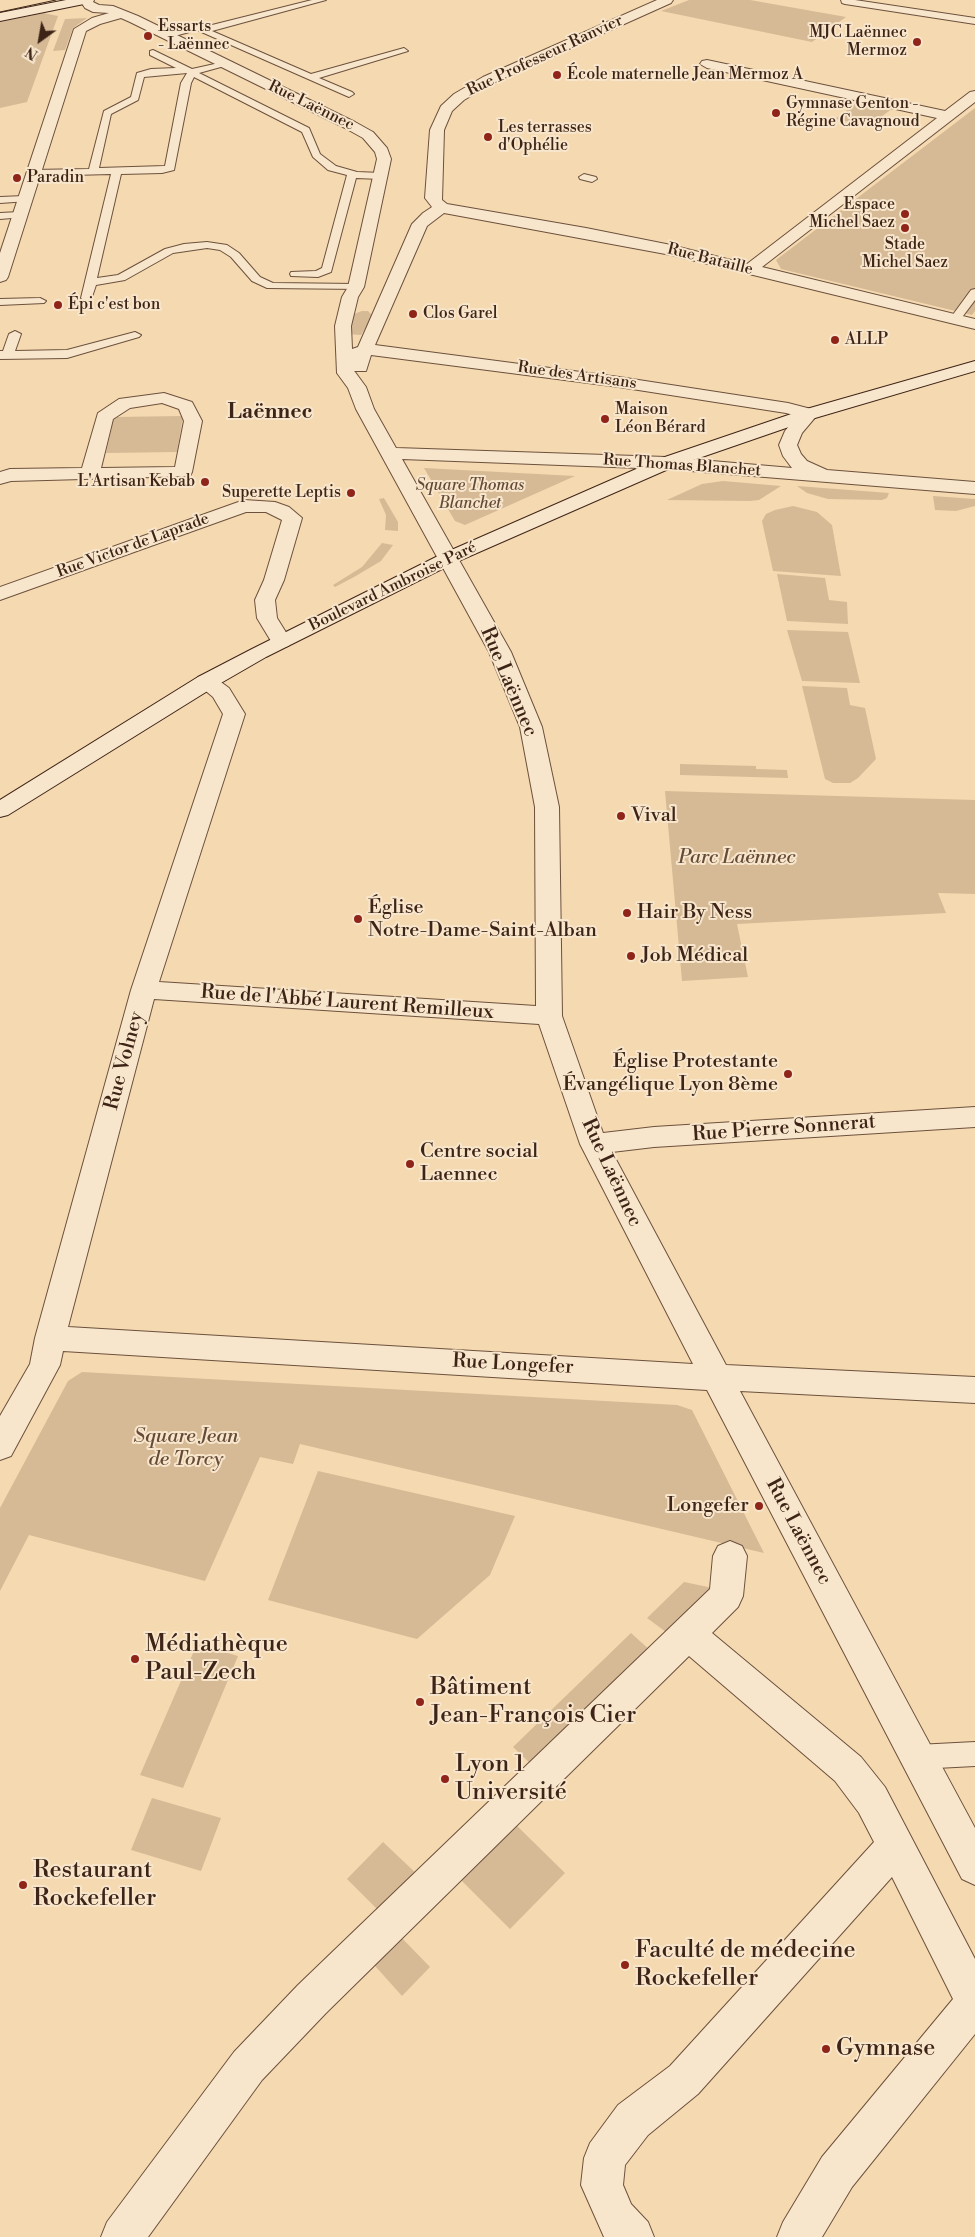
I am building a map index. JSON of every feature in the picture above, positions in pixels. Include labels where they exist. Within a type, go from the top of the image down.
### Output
[{"type":"street","points":[[0,17],[84,0]]},
{"type":"street","name":"Rue Laënnec","points":[[88,0],[89,5],[97,9],[115,11],[167,35],[368,135],[382,151],[384,159],[357,293],[343,328],[346,373],[357,387],[365,409],[500,652],[533,736],[547,807],[549,1016],[594,1144],[975,1866]]},
{"type":"street","name":"Rue Laënnec","points":[[97,0],[112,6],[115,11]]},
{"type":"street","name":"Rue Professeur Ranvier","points":[[442,208],[433,198],[437,130],[446,109],[459,97],[488,80],[667,0]]},
{"type":"street","points":[[0,277],[80,29],[115,11]]},
{"type":"street","points":[[707,64],[948,116]]},
{"type":"street","points":[[750,269],[975,95]]},
{"type":"street","points":[[357,293],[375,304],[384,306],[420,224],[428,216],[442,208]]},
{"type":"street","name":"Rue Bataille","points":[[442,208],[628,241],[975,324]]},
{"type":"street","name":"Rue Laënnec","points":[[357,387],[361,371],[360,360],[384,306]]},
{"type":"street","name":"Rue des Artisans","points":[[344,357],[366,350],[412,354],[760,402],[809,414]]},
{"type":"street","name":"Boulevard Ambroise Paré","points":[[0,810],[206,682],[447,559],[666,463],[809,414],[975,366]]},
{"type":"street","points":[[0,478],[10,475],[183,472],[192,421],[186,406],[164,398],[149,398],[125,404],[107,413],[104,417],[90,473]]},
{"type":"street","points":[[809,414],[794,431],[788,445],[800,465],[826,477]]},
{"type":"street","name":"Rue Thomas Blanchet","points":[[389,453],[666,463],[975,488]]},
{"type":"street","name":"Rue Victor de Laprade","points":[[0,594],[244,506],[268,506],[282,511],[292,518],[274,580],[264,600],[267,618],[282,642]]},
{"type":"street","name":"Rue Volney","points":[[3,1433],[45,1364],[50,1338],[144,990],[234,714],[221,693],[206,682]]},
{"type":"street","name":"Rue de l'Abbé Laurent Remilleux","points":[[144,990],[549,1016]]},
{"type":"street","name":"Rue Pierre Sonnerat","points":[[594,1144],[654,1137],[975,1116]]},
{"type":"street","name":"Rue Longefer","points":[[50,1338],[716,1377],[975,1390]]},
{"type":"street","points":[[122,2237],[248,2066],[312,2000],[726,1596],[730,1556]]},
{"type":"street","points":[[688,1634],[848,1769],[872,1800],[975,2002],[837,2172],[798,2237]]},
{"type":"street","points":[[633,2237],[616,2219],[602,2185],[605,2158],[633,2120],[684,2080],[896,1845]]},
{"type":"lane","points":[[199,28],[197,24],[290,0]]},
{"type":"lane","points":[[167,35],[199,28],[208,29],[322,0]]},
{"type":"lane","points":[[845,1],[975,21]]},
{"type":"lane","points":[[199,28],[348,94]]},
{"type":"lane","points":[[311,77],[404,51]]},
{"type":"lane","points":[[153,53],[306,130],[316,154],[322,162],[332,168],[352,174],[381,176]]},
{"type":"lane","points":[[93,172],[107,112],[135,98],[140,75],[151,72],[190,71],[225,64]]},
{"type":"lane","points":[[33,173],[162,170],[170,168],[190,71]]},
{"type":"lane","points":[[87,298],[117,171]]},
{"type":"lane","points":[[280,286],[289,274],[318,274],[327,270],[352,174]]},
{"type":"lane","points":[[0,200],[25,199]]},
{"type":"lane","points":[[0,216],[20,215]]},
{"type":"lane","points":[[91,282],[121,278],[169,251],[184,247],[207,245],[223,247],[235,255],[256,279],[271,286],[357,293]]},
{"type":"lane","points":[[956,318],[975,292]]},
{"type":"lane","points":[[0,302],[40,301]]},
{"type":"lane","points":[[3,358],[15,334]]},
{"type":"lane","points":[[3,358],[67,354],[135,335]]},
{"type":"lane","points":[[3,358],[84,361]]},
{"type":"lane","points":[[917,1757],[975,1754]]},
{"type":"green space","points":[[689,0],[750,0],[846,17],[812,42],[661,11]]},
{"type":"green space","points":[[43,13],[58,16],[27,102],[0,108],[0,22]]},
{"type":"green space","points":[[87,18],[73,28],[65,50],[53,51],[65,19]]},
{"type":"green space","points":[[859,101],[893,108],[869,126],[835,119]]},
{"type":"green space","name":"Stade Michel Saez","points":[[975,108],[975,311],[972,315],[781,269],[776,260]]},
{"type":"green space","points":[[368,311],[373,316],[361,335],[347,334],[351,315]]},
{"type":"green space","points":[[183,416],[177,452],[106,453],[114,417]]},
{"type":"green space","name":"Square Thomas Blanchet","points":[[424,468],[575,476],[465,525],[455,521]]},
{"type":"green space","points":[[723,481],[781,486],[759,500],[667,500],[702,484]]},
{"type":"green space","points":[[797,486],[889,493],[887,498],[882,500],[828,499],[807,493]]},
{"type":"green space","points":[[933,496],[975,499],[975,506],[956,511],[935,510]]},
{"type":"green space","points":[[384,498],[398,522],[398,531],[385,530],[386,515],[379,499]]},
{"type":"green space","points":[[793,506],[817,512],[832,525],[841,576],[773,571],[762,521],[766,514]]},
{"type":"green space","points":[[382,543],[393,545],[381,561],[335,587],[333,585],[362,567]]},
{"type":"green space","points":[[777,574],[825,578],[829,600],[847,602],[848,624],[787,621]]},
{"type":"green space","points":[[787,630],[848,632],[860,683],[802,681]]},
{"type":"green space","points":[[802,686],[847,688],[850,705],[865,708],[876,759],[858,778],[850,783],[833,783],[825,779]]},
{"type":"green space","points":[[680,764],[756,766],[756,769],[787,770],[788,778],[680,775]]},
{"type":"green space","name":"Parc Laënnec","points":[[665,791],[975,800],[975,894],[938,893],[946,913],[737,924],[748,977],[682,981]]},
{"type":"green space","name":"Square Jean de Torcy","points":[[82,1372],[677,1405],[692,1410],[764,1553],[300,1444],[293,1464],[260,1457],[205,1581],[29,1535],[0,1591],[0,1508],[68,1381]]},
{"type":"green space","points":[[318,1471],[515,1516],[490,1575],[417,1639],[268,1600]]},
{"type":"green space","points":[[684,1582],[713,1588],[670,1635],[647,1618]]},
{"type":"green space","points":[[631,1633],[652,1652],[534,1767],[513,1747]]},
{"type":"green space","points":[[197,1644],[238,1656],[183,1788],[140,1775]]},
{"type":"green space","points":[[152,1798],[221,1818],[201,1871],[131,1850]]},
{"type":"green space","points":[[511,1820],[565,1873],[510,1929],[456,1875]]},
{"type":"green space","points":[[383,1842],[419,1876],[382,1914],[347,1879]]},
{"type":"green space","points":[[395,1931],[430,1967],[402,1996],[368,1958]]},
{"type":"tram line","points":[[0,12],[56,0]]},
{"type":"place","name":"Essarts - Laënnec","points":[[148,36]]},
{"type":"place","name":"MJC Laënnec Mermoz","points":[[917,42]]},
{"type":"place","name":"École maternelle Jean Mermoz A","points":[[557,75]]},
{"type":"place","name":"Gymnase Genton - Régine Cavagnoud","points":[[776,113]]},
{"type":"place","name":"Les terrasses d'Ophélie","points":[[488,137]]},
{"type":"place","name":"Paradin","points":[[17,178]]},
{"type":"place","name":"Espace Michel Saez","points":[[905,214]]},
{"type":"place","name":"Stade Michel Saez","points":[[905,228]]},
{"type":"place","name":"Épi c'est bon","points":[[58,305]]},
{"type":"place","name":"Clos Garel","points":[[413,314]]},
{"type":"place","name":"ALLP","points":[[835,340]]},
{"type":"place","name":"Maison Léon Bérard","points":[[605,419]]},
{"type":"place","name":"L'Artisan Kebab","points":[[205,482]]},
{"type":"place","name":"Superette Leptis","points":[[351,493]]},
{"type":"place","name":"Vival","points":[[621,816]]},
{"type":"place","name":"Hair By Ness","points":[[627,913]]},
{"type":"place","name":"Église Notre-Dame-Saint-Alban","points":[[358,919]]},
{"type":"place","name":"Job Médical","points":[[631,956]]},
{"type":"place","name":"Église Protestante Évangélique Lyon 8ème","points":[[788,1074]]},
{"type":"place","name":"Centre social Laennec","points":[[410,1164]]},
{"type":"place","name":"Longefer","points":[[759,1506]]},
{"type":"place","name":"Médiathèque Paul-Zech","points":[[135,1659]]},
{"type":"place","name":"Bâtiment Jean-François Cier","points":[[420,1702]]},
{"type":"place","name":"Lyon 1 Université","points":[[445,1779]]},
{"type":"place","name":"Restaurant Rockefeller","points":[[23,1885]]},
{"type":"place","name":"Faculté de médecine Rockefeller","points":[[625,1965]]},
{"type":"place","name":"Gymnase","points":[[826,2049]]},
{"type":"district","name":"Laënnec","points":[[270,413]]}]
